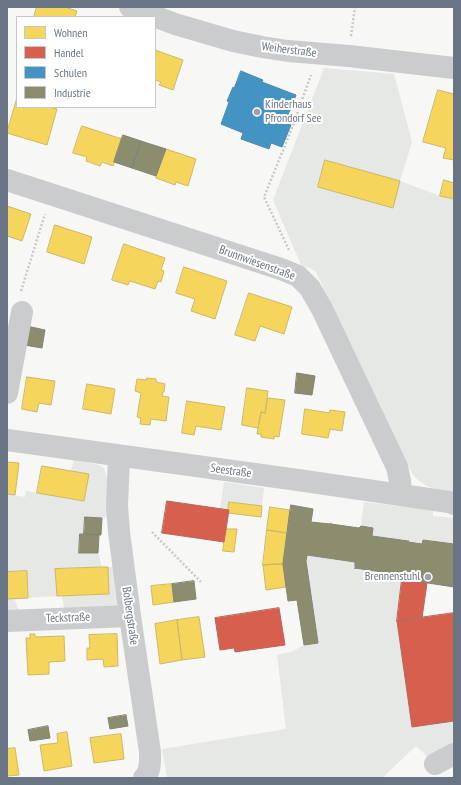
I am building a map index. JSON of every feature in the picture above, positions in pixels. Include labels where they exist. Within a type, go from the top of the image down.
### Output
[{"type":"street","name":"Weiherstraße","points":[[130,7],[154,16]]},
{"type":"street","name":"Weiherstraße","points":[[156,17],[233,41],[262,47],[454,68]]},
{"type":"street","name":"Brunnwiesenstraße","points":[[7,180],[281,269],[298,276],[310,288],[322,309],[397,466],[401,496]]},
{"type":"street","points":[[7,393],[22,312]]},
{"type":"street","name":"Seestraße","points":[[7,440],[291,479],[449,502],[454,504]]},
{"type":"street","name":"Bolbergstraße","points":[[118,456],[117,514],[150,752],[150,765],[146,777]]},
{"type":"street","name":"Teckstraße","points":[[7,621],[130,616]]},
{"type":"street","points":[[435,764],[454,754]]},
{"type":"path","points":[[348,56],[355,7]]},
{"type":"path","points":[[298,276],[291,254],[264,197],[292,128],[312,73],[317,54]]},
{"type":"path","points":[[22,312],[18,302],[51,194]]},
{"type":"path","points":[[152,532],[201,582]]},
{"type":"shaded area","points":[[324,68],[394,74],[412,142],[400,181],[440,196],[454,199],[454,494],[427,486],[412,473],[316,272],[301,265],[273,200]]},
{"type":"shaded area","points":[[74,460],[99,465],[104,468],[107,478],[111,517],[85,517],[84,534],[79,553],[98,553],[102,567],[56,569],[57,596],[28,598],[27,571],[7,572],[7,494],[25,497],[26,491],[84,501],[89,475],[71,471]]},
{"type":"shaded area","points":[[224,482],[264,488],[262,506],[229,502],[228,510],[220,509]]},
{"type":"shaded area","points":[[364,502],[433,510],[433,516],[454,518],[454,544],[423,540],[422,544],[372,536],[373,528],[361,526]]},
{"type":"shaded area","points":[[307,555],[355,562],[354,569],[403,575],[397,622],[412,727],[454,721],[454,744],[430,759],[416,746],[382,778],[167,778],[162,749],[286,729],[277,655],[291,652],[304,645],[317,643],[306,561]]},
{"type":"shaded area","points":[[108,567],[119,567],[120,608],[65,613],[62,596],[109,594]]},
{"type":"shaded area","points":[[14,598],[21,616],[7,617],[7,599]]},
{"type":"building: Wohnen","points":[[37,7],[65,7],[77,11],[75,16],[34,16]]},
{"type":"building: Wohnen","points":[[156,50],[183,60],[173,90],[159,85],[161,82],[156,80]]},
{"type":"building: Wohnen","points":[[438,90],[454,94],[454,160],[443,158],[446,148],[423,142]]},
{"type":"building: Wohnen","points":[[16,102],[16,108],[57,109],[47,145],[7,133]]},
{"type":"building: Wohnen","points":[[82,126],[122,139],[113,166],[102,162],[100,166],[86,161],[87,157],[73,153]]},
{"type":"building: Wohnen","points":[[166,149],[196,159],[188,186],[176,182],[175,185],[156,178]]},
{"type":"building: Wohnen","points":[[325,160],[400,181],[393,208],[318,187]]},
{"type":"building: Wohnen","points":[[444,180],[454,183],[454,199],[440,196]]},
{"type":"building: Wohnen","points":[[7,206],[31,214],[22,241],[7,236]]},
{"type":"building: Wohnen","points":[[55,225],[92,237],[84,264],[47,252]]},
{"type":"building: Wohnen","points":[[124,244],[165,258],[161,270],[164,271],[161,282],[158,281],[155,289],[130,281],[128,285],[112,280]]},
{"type":"building: Wohnen","points":[[184,267],[227,281],[215,319],[191,311],[195,299],[176,293]]},
{"type":"building: Wohnen","points":[[249,293],[292,307],[284,334],[260,326],[255,341],[235,335]]},
{"type":"building: Wohnen","points":[[27,377],[55,381],[51,405],[39,403],[37,412],[22,409]]},
{"type":"building: Wohnen","points":[[147,378],[156,379],[156,382],[165,384],[162,396],[169,397],[166,421],[151,419],[150,425],[140,424],[141,418],[137,417],[141,393],[135,391],[137,379],[147,380]]},
{"type":"building: Wohnen","points":[[87,384],[115,389],[111,414],[83,409]]},
{"type":"building: Wohnen","points":[[247,388],[268,391],[265,413],[261,412],[258,428],[242,425]]},
{"type":"building: Wohnen","points":[[268,398],[285,400],[279,437],[274,436],[274,439],[261,437],[261,434],[257,434],[261,412],[265,413]]},
{"type":"building: Wohnen","points":[[187,401],[225,407],[221,430],[196,426],[194,435],[182,433]]},
{"type":"building: Wohnen","points":[[305,409],[329,413],[330,410],[345,412],[342,431],[330,429],[328,438],[302,434]]},
{"type":"building: Wohnen","points":[[7,462],[19,463],[15,495],[7,494]]},
{"type":"building: Wohnen","points":[[42,466],[89,474],[84,501],[37,493]]},
{"type":"building: Wohnen","points":[[229,502],[262,506],[261,517],[228,513]]},
{"type":"building: Wohnen","points":[[270,507],[290,510],[287,533],[267,530]]},
{"type":"building: Wohnen","points":[[226,529],[237,529],[234,552],[223,551]]},
{"type":"building: Wohnen","points":[[267,530],[287,533],[283,564],[263,565]]},
{"type":"building: Wohnen","points":[[283,564],[286,587],[266,590],[263,565]]},
{"type":"building: Wohnen","points":[[108,567],[109,594],[57,596],[55,569]]},
{"type":"building: Wohnen","points":[[27,571],[28,598],[7,599],[7,572]]},
{"type":"building: Wohnen","points":[[172,584],[174,602],[153,605],[151,586]]},
{"type":"building: Wohnen","points":[[199,617],[205,657],[182,660],[177,620]]},
{"type":"building: Wohnen","points":[[177,620],[182,660],[160,664],[155,624]]},
{"type":"building: Wohnen","points":[[30,634],[35,634],[35,637],[64,636],[65,661],[49,662],[49,674],[28,675],[26,638],[30,638]]},
{"type":"building: Wohnen","points":[[117,634],[118,666],[104,667],[103,659],[87,660],[87,648],[90,648],[89,635]]},
{"type":"building: Wohnen","points":[[67,732],[72,766],[44,771],[40,745],[58,743],[57,734]]},
{"type":"building: Wohnen","points":[[121,734],[124,759],[94,763],[90,738]]},
{"type":"building: Wohnen","points":[[15,748],[19,775],[7,776],[7,749]]},
{"type":"building: Handel","points":[[167,501],[229,510],[224,542],[162,533]]},
{"type":"building: Handel","points":[[402,579],[427,583],[422,618],[397,621]]},
{"type":"building: Handel","points":[[279,608],[285,645],[235,652],[234,648],[220,650],[215,618]]},
{"type":"building: Handel","points":[[454,613],[454,721],[412,727],[397,621]]},
{"type":"building: Schulen","name":"Kinderhaus Pfrondorf See","points":[[241,71],[263,80],[262,82],[296,95],[285,123],[291,125],[282,147],[271,143],[269,149],[241,139],[243,133],[221,124],[229,102],[227,101]]},
{"type":"building: Industrie","points":[[123,135],[141,141],[132,168],[114,162]]},
{"type":"building: Industrie","points":[[141,141],[166,149],[156,176],[132,168]]},
{"type":"building: Industrie","points":[[27,326],[45,330],[42,348],[24,345]]},
{"type":"building: Industrie","points":[[297,373],[315,376],[312,395],[295,393]]},
{"type":"building: Industrie","name":"Brennenstuhl","points":[[291,505],[313,509],[311,522],[331,523],[359,528],[361,526],[373,528],[372,536],[409,541],[408,542],[422,544],[423,540],[454,544],[454,587],[402,579],[403,575],[355,568],[355,562],[307,555],[306,561],[318,643],[304,645],[297,600],[288,601],[283,564]]},
{"type":"building: Industrie","points":[[85,517],[102,518],[101,535],[84,534]]},
{"type":"building: Industrie","points":[[80,534],[99,535],[98,553],[79,553]]},
{"type":"building: Industrie","points":[[194,581],[196,599],[174,602],[172,584]]},
{"type":"building: Industrie","points":[[126,715],[128,726],[110,729],[108,718]]},
{"type":"building: Industrie","points":[[48,726],[50,738],[30,741],[28,730]]},
{"type":"place","name":"Kinderhaus Pfrondorf See","points":[[257,112]]},
{"type":"place","name":"Brennenstuhl","points":[[428,577]]}]
